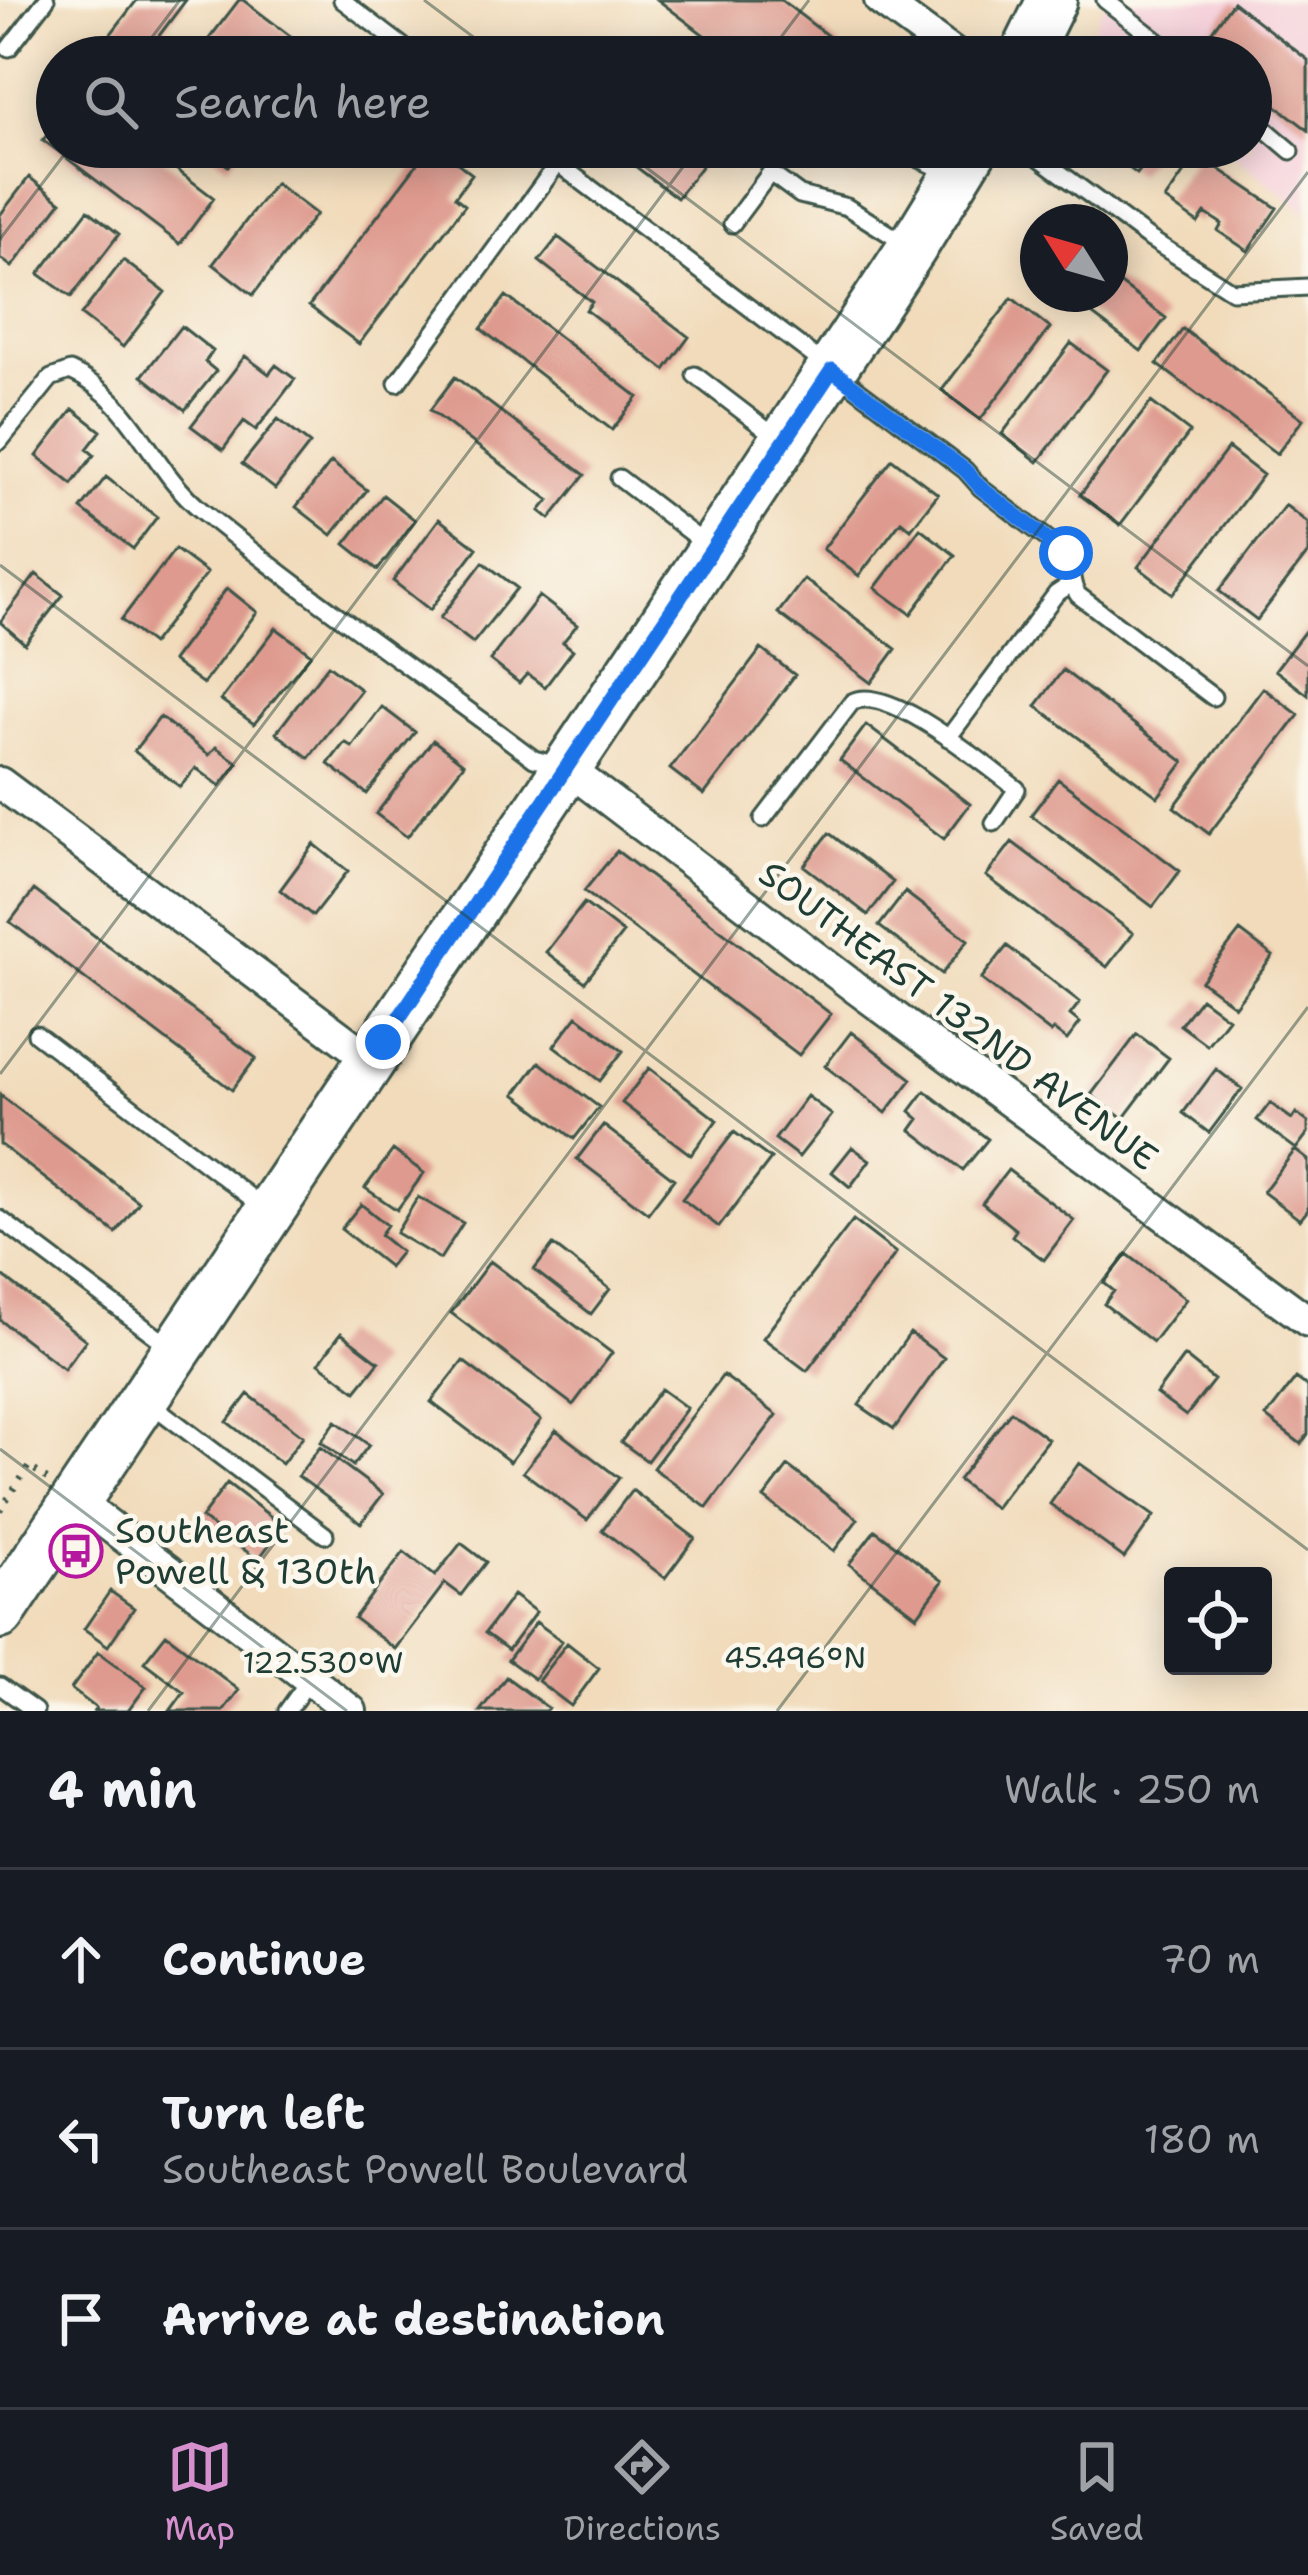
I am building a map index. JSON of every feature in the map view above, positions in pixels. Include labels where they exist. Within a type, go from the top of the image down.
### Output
[{"type":"main road","points":[[1034,36],[1052,0]]},
{"type":"main road","points":[[0,1614],[962,168]]},
{"type":"street","points":[[880,0],[929,36]]},
{"type":"street","name":"SOUTHEAST 132ND AVENUE","points":[[567,768],[1308,1321]]},
{"type":"street","points":[[0,783],[371,1060]]},
{"type":"street","points":[[76,1500],[351,1711]]},
{"type":"lane","points":[[9,48],[46,0]]},
{"type":"lane","points":[[342,0],[389,36]]},
{"type":"lane","points":[[1105,0],[1151,36]]},
{"type":"lane","points":[[1272,135],[1291,151]]},
{"type":"lane","points":[[397,383],[555,168]]},
{"type":"lane","points":[[563,168],[965,470],[981,488],[1066,553],[1071,584],[1078,595],[1213,697]]},
{"type":"lane","points":[[1053,168],[1147,238],[1232,291],[1308,286]]},
{"type":"lane","points":[[732,224],[770,173],[800,194],[847,207],[912,248]]},
{"type":"lane","points":[[0,441],[51,378],[70,371],[86,378],[115,399],[197,507],[533,759],[567,768]]},
{"type":"lane","points":[[694,375],[784,442]]},
{"type":"lane","points":[[619,478],[712,549]]},
{"type":"lane","points":[[948,738],[1056,594],[1071,584]]},
{"type":"lane","points":[[763,819],[852,702],[860,698],[890,703],[1017,789],[994,823]]},
{"type":"lane","points":[[36,1034],[269,1212]]},
{"type":"lane","points":[[0,1219],[176,1352]]},
{"type":"lane","points":[[145,1398],[325,1535]]},
{"type":"lane","points":[[287,1711],[310,1679]]},
{"type":"lane","points":[[0,1686],[35,1711]]},
{"type":"path","points":[[0,1510],[29,1466],[76,1500]]},
{"type":"shaded area","points":[[1106,0],[1308,0],[1308,214],[1250,168],[1272,168],[1272,36],[1090,36]]},
{"type":"building","points":[[137,0],[186,0],[159,36],[109,36]]},
{"type":"building","points":[[243,0],[290,36],[211,36]]},
{"type":"building","points":[[658,0],[781,0],[828,36],[705,36]]},
{"type":"building","points":[[1233,2],[1308,60],[1308,130],[1272,102],[1272,36],[1208,36]]},
{"type":"building","points":[[80,168],[175,168],[214,198],[180,244]]},
{"type":"building","points":[[414,168],[464,168],[472,174],[455,197],[465,205],[359,344],[309,306]]},
{"type":"building","points":[[638,168],[700,168],[677,198]]},
{"type":"building","points":[[1187,168],[1218,168],[1277,208],[1248,251],[1218,231],[1222,224],[1205,213],[1198,223],[1165,200]]},
{"type":"building","points":[[29,177],[61,202],[12,267],[0,258],[0,215]]},
{"type":"building","points":[[275,183],[316,214],[253,295],[213,264]]},
{"type":"building","points":[[88,210],[119,234],[71,297],[39,274]]},
{"type":"building","points":[[558,237],[689,337],[665,370],[586,310],[592,302],[539,261]]},
{"type":"building","points":[[123,260],[165,292],[123,347],[81,315]]},
{"type":"building","points":[[1128,290],[1166,318],[1141,351],[1089,312],[1128,312]]},
{"type":"building","points":[[506,296],[638,397],[612,430],[481,329]]},
{"type":"building","points":[[1012,298],[1020,304],[1020,312],[1030,312],[1050,328],[980,420],[942,390]]},
{"type":"building","points":[[181,326],[213,351],[205,362],[216,371],[185,410],[142,376]]},
{"type":"building","points":[[1183,329],[1303,419],[1277,454],[1157,364]]},
{"type":"building","points":[[1071,343],[1107,370],[1038,462],[1002,434]]},
{"type":"building","points":[[245,356],[269,374],[276,365],[295,379],[256,430],[244,421],[223,450],[191,426]]},
{"type":"building","points":[[455,377],[585,475],[550,519],[540,511],[549,500],[430,410]]},
{"type":"building","points":[[1151,402],[1190,432],[1120,525],[1080,495]]},
{"type":"building","points":[[73,409],[101,431],[87,449],[94,455],[72,484],[37,456]]},
{"type":"building","points":[[278,419],[310,444],[275,489],[242,464]]},
{"type":"building","points":[[1228,448],[1263,475],[1173,594],[1138,567]]},
{"type":"building","points":[[892,459],[938,494],[911,529],[901,521],[859,576],[823,549]]},
{"type":"building","points":[[331,462],[367,490],[332,535],[296,507]]},
{"type":"building","points":[[106,477],[157,517],[133,549],[81,509]]},
{"type":"building","points":[[383,495],[415,520],[378,570],[345,544]]},
{"type":"building","points":[[1285,505],[1308,523],[1308,553],[1257,620],[1219,591]]},
{"type":"building","points":[[439,519],[477,548],[430,610],[393,581]]},
{"type":"building","points":[[920,528],[955,555],[911,614],[875,588]]},
{"type":"building","points":[[175,549],[207,573],[152,644],[121,620]]},
{"type":"building","points":[[483,562],[517,588],[473,643],[440,618]]},
{"type":"building","points":[[36,574],[63,595],[25,644],[0,622]]},
{"type":"building","points":[[804,579],[896,649],[871,683],[778,613]]},
{"type":"building","points":[[227,588],[257,612],[203,684],[172,661]]},
{"type":"building","points":[[539,596],[577,625],[563,642],[573,650],[545,687],[527,674],[519,683],[490,660]]},
{"type":"building","points":[[1308,627],[1308,695],[1275,670]]},
{"type":"building","points":[[276,628],[311,654],[254,724],[221,700]]},
{"type":"building","points":[[761,649],[795,675],[704,795],[670,769]]},
{"type":"building","points":[[328,665],[361,690],[309,758],[276,733]]},
{"type":"building","points":[[1063,670],[1184,762],[1158,797],[1036,706]]},
{"type":"building","points":[[1263,688],[1299,715],[1209,834],[1174,807]]},
{"type":"building","points":[[382,707],[415,732],[367,794],[328,764],[345,742],[352,747]]},
{"type":"building","points":[[160,717],[209,755],[216,747],[238,763],[220,786],[196,768],[180,787],[134,751]]},
{"type":"building","points":[[866,725],[970,804],[944,839],[840,760]]},
{"type":"building","points":[[433,740],[464,764],[407,837],[376,814]]},
{"type":"building","points":[[1058,779],[1180,871],[1153,907],[1031,815]]},
{"type":"building","points":[[829,833],[893,882],[868,915],[804,866]]},
{"type":"building","points":[[1012,842],[1133,933],[1107,967],[986,876]]},
{"type":"building","points":[[314,844],[348,871],[313,916],[280,890]]},
{"type":"building","points":[[617,851],[831,1014],[799,1055],[584,891]]},
{"type":"building","points":[[34,890],[256,1058],[232,1090],[10,922]]},
{"type":"building","points":[[905,892],[968,940],[942,974],[879,926]]},
{"type":"building","points":[[584,903],[623,933],[585,982],[546,952]]},
{"type":"building","points":[[1240,931],[1273,956],[1235,1006],[1201,981]]},
{"type":"building","points":[[1007,946],[1080,1002],[1070,1015],[1080,1023],[1067,1040],[981,979]]},
{"type":"building","points":[[1201,998],[1228,1018],[1207,1045],[1180,1025]]},
{"type":"building","points":[[577,1016],[623,1051],[600,1081],[554,1046]]},
{"type":"building","points":[[851,1032],[912,1079],[886,1113],[825,1066]]},
{"type":"building","points":[[1137,1034],[1169,1058],[1123,1119],[1091,1095]]},
{"type":"building","points":[[539,1062],[599,1107],[574,1139],[515,1094]]},
{"type":"building","points":[[649,1068],[717,1120],[691,1155],[622,1103]]},
{"type":"building","points":[[1216,1069],[1242,1089],[1209,1133],[1183,1113]]},
{"type":"building","points":[[925,1091],[988,1139],[963,1170],[911,1130],[919,1119],[910,1111]]},
{"type":"building","points":[[0,1095],[139,1202],[116,1233],[0,1144]]},
{"type":"building","points":[[807,1096],[832,1115],[799,1157],[775,1139]]},
{"type":"building","points":[[1270,1103],[1292,1119],[1296,1113],[1308,1122],[1308,1133],[1296,1149],[1257,1120]]},
{"type":"building","points":[[603,1125],[674,1179],[648,1213],[577,1159]]},
{"type":"building","points":[[734,1132],[771,1159],[719,1227],[682,1199]]},
{"type":"building","points":[[852,1147],[870,1160],[850,1187],[832,1172]]},
{"type":"building","points":[[393,1150],[424,1173],[397,1210],[365,1188]]},
{"type":"building","points":[[1295,1150],[1308,1160],[1308,1210],[1300,1220],[1263,1192]]},
{"type":"building","points":[[1008,1170],[1074,1220],[1044,1260],[1012,1236],[1016,1230],[982,1203]]},
{"type":"building","points":[[418,1197],[463,1223],[440,1259],[396,1233]]},
{"type":"building","points":[[361,1204],[387,1225],[380,1235],[401,1252],[389,1267],[341,1229]]},
{"type":"building","points":[[853,1220],[896,1253],[807,1371],[763,1338]]},
{"type":"building","points":[[553,1245],[610,1289],[591,1314],[534,1270]]},
{"type":"building","points":[[1127,1254],[1186,1299],[1153,1342],[1104,1304],[1114,1291],[1104,1283]]},
{"type":"building","points":[[490,1261],[612,1353],[573,1405],[451,1313]]},
{"type":"building","points":[[0,1274],[86,1340],[64,1369],[0,1320]]},
{"type":"building","points":[[341,1333],[379,1362],[356,1391],[319,1363]]},
{"type":"building","points":[[910,1333],[944,1358],[894,1429],[859,1405]]},
{"type":"building","points":[[1184,1356],[1214,1380],[1186,1416],[1156,1394]]},
{"type":"building","points":[[463,1361],[541,1420],[510,1462],[431,1402]]},
{"type":"building","points":[[723,1375],[777,1415],[707,1508],[653,1468]]},
{"type":"building","points":[[1296,1378],[1308,1387],[1308,1434],[1301,1444],[1266,1417]]},
{"type":"building","points":[[661,1389],[687,1408],[647,1461],[621,1442]]},
{"type":"building","points":[[248,1394],[303,1436],[282,1464],[227,1422]]},
{"type":"building","points":[[1011,1411],[1048,1439],[995,1508],[958,1480]]},
{"type":"building","points":[[336,1421],[369,1445],[353,1466],[321,1442]]},
{"type":"building","points":[[556,1430],[619,1478],[587,1520],[523,1472]]},
{"type":"building","points":[[320,1447],[383,1494],[361,1523],[298,1476]]},
{"type":"building","points":[[1079,1463],[1154,1516],[1124,1558],[1050,1504]]},
{"type":"building","points":[[788,1466],[858,1519],[834,1551],[764,1498]]},
{"type":"building","points":[[227,1483],[283,1526],[258,1560],[201,1518]]},
{"type":"building","points":[[632,1490],[695,1538],[665,1578],[602,1530]]},
{"type":"building","points":[[875,1530],[943,1581],[917,1616],[849,1564]]},
{"type":"building","points":[[461,1543],[486,1562],[461,1595],[445,1583],[395,1649],[354,1618],[404,1552],[435,1576]]},
{"type":"building","points":[[110,1591],[134,1608],[108,1646],[84,1629]]},
{"type":"building","points":[[513,1595],[536,1612],[508,1650],[485,1633]]},
{"type":"building","points":[[536,1622],[562,1641],[534,1679],[508,1660]]},
{"type":"building","points":[[166,1634],[239,1690],[223,1711],[170,1711],[184,1692],[144,1662]]},
{"type":"building","points":[[567,1643],[599,1668],[571,1706],[538,1681]]},
{"type":"building","points":[[98,1652],[146,1687],[128,1711],[94,1711],[71,1689]]},
{"type":"building","points":[[506,1677],[548,1708],[480,1711]]},
{"type":"place","name":"Southeast Powell & 130th","points":[[76,1551]]},
{"type":"route","points":[[383,1042],[832,370],[1066,553]]}]
